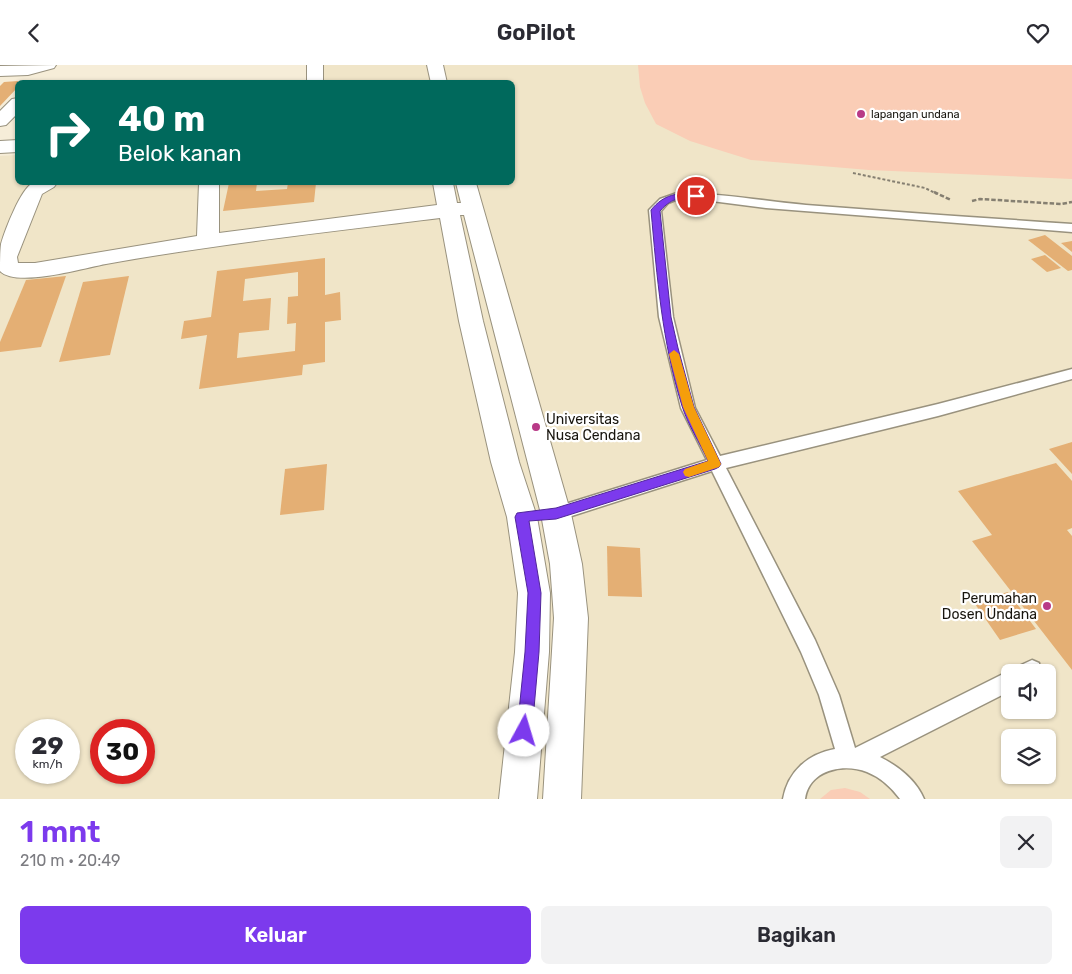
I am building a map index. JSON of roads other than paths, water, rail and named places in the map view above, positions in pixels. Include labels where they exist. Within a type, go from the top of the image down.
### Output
[{"type":"street","points":[[0,71],[28,70],[47,65],[51,69],[40,80]]},
{"type":"street","points":[[315,65],[315,80]]},
{"type":"street","points":[[435,65],[438,80]]},
{"type":"street","points":[[0,121],[15,106]]},
{"type":"street","points":[[0,147],[15,146]]},
{"type":"street","points":[[41,185],[32,194],[6,257],[6,264],[12,270],[35,270],[462,200]]},
{"type":"street","points":[[208,242],[209,185]]},
{"type":"street","points":[[445,185],[462,200],[556,514],[566,564],[571,617],[562,799]]},
{"type":"street","points":[[462,200],[471,321],[506,462],[522,517],[534,593],[532,652],[518,799]]},
{"type":"street","points":[[522,517],[556,514]]},
{"type":"lane","points":[[914,799],[908,790],[883,769],[852,757],[808,645],[715,464],[688,407],[666,317],[655,210],[664,201],[677,196],[696,196],[766,205],[1072,228]]},
{"type":"lane","points":[[556,514],[715,464],[938,410],[1072,374]]},
{"type":"lane","points":[[790,798],[806,773],[825,759],[852,757],[1001,685]]},
{"type":"place","name":"lapangan undana","points":[[861,114]]},
{"type":"place","name":"Universitas Nusa Cendana","points":[[536,427]]},
{"type":"place","name":"Perumahan Dosen Undana","points":[[1047,606]]}]
